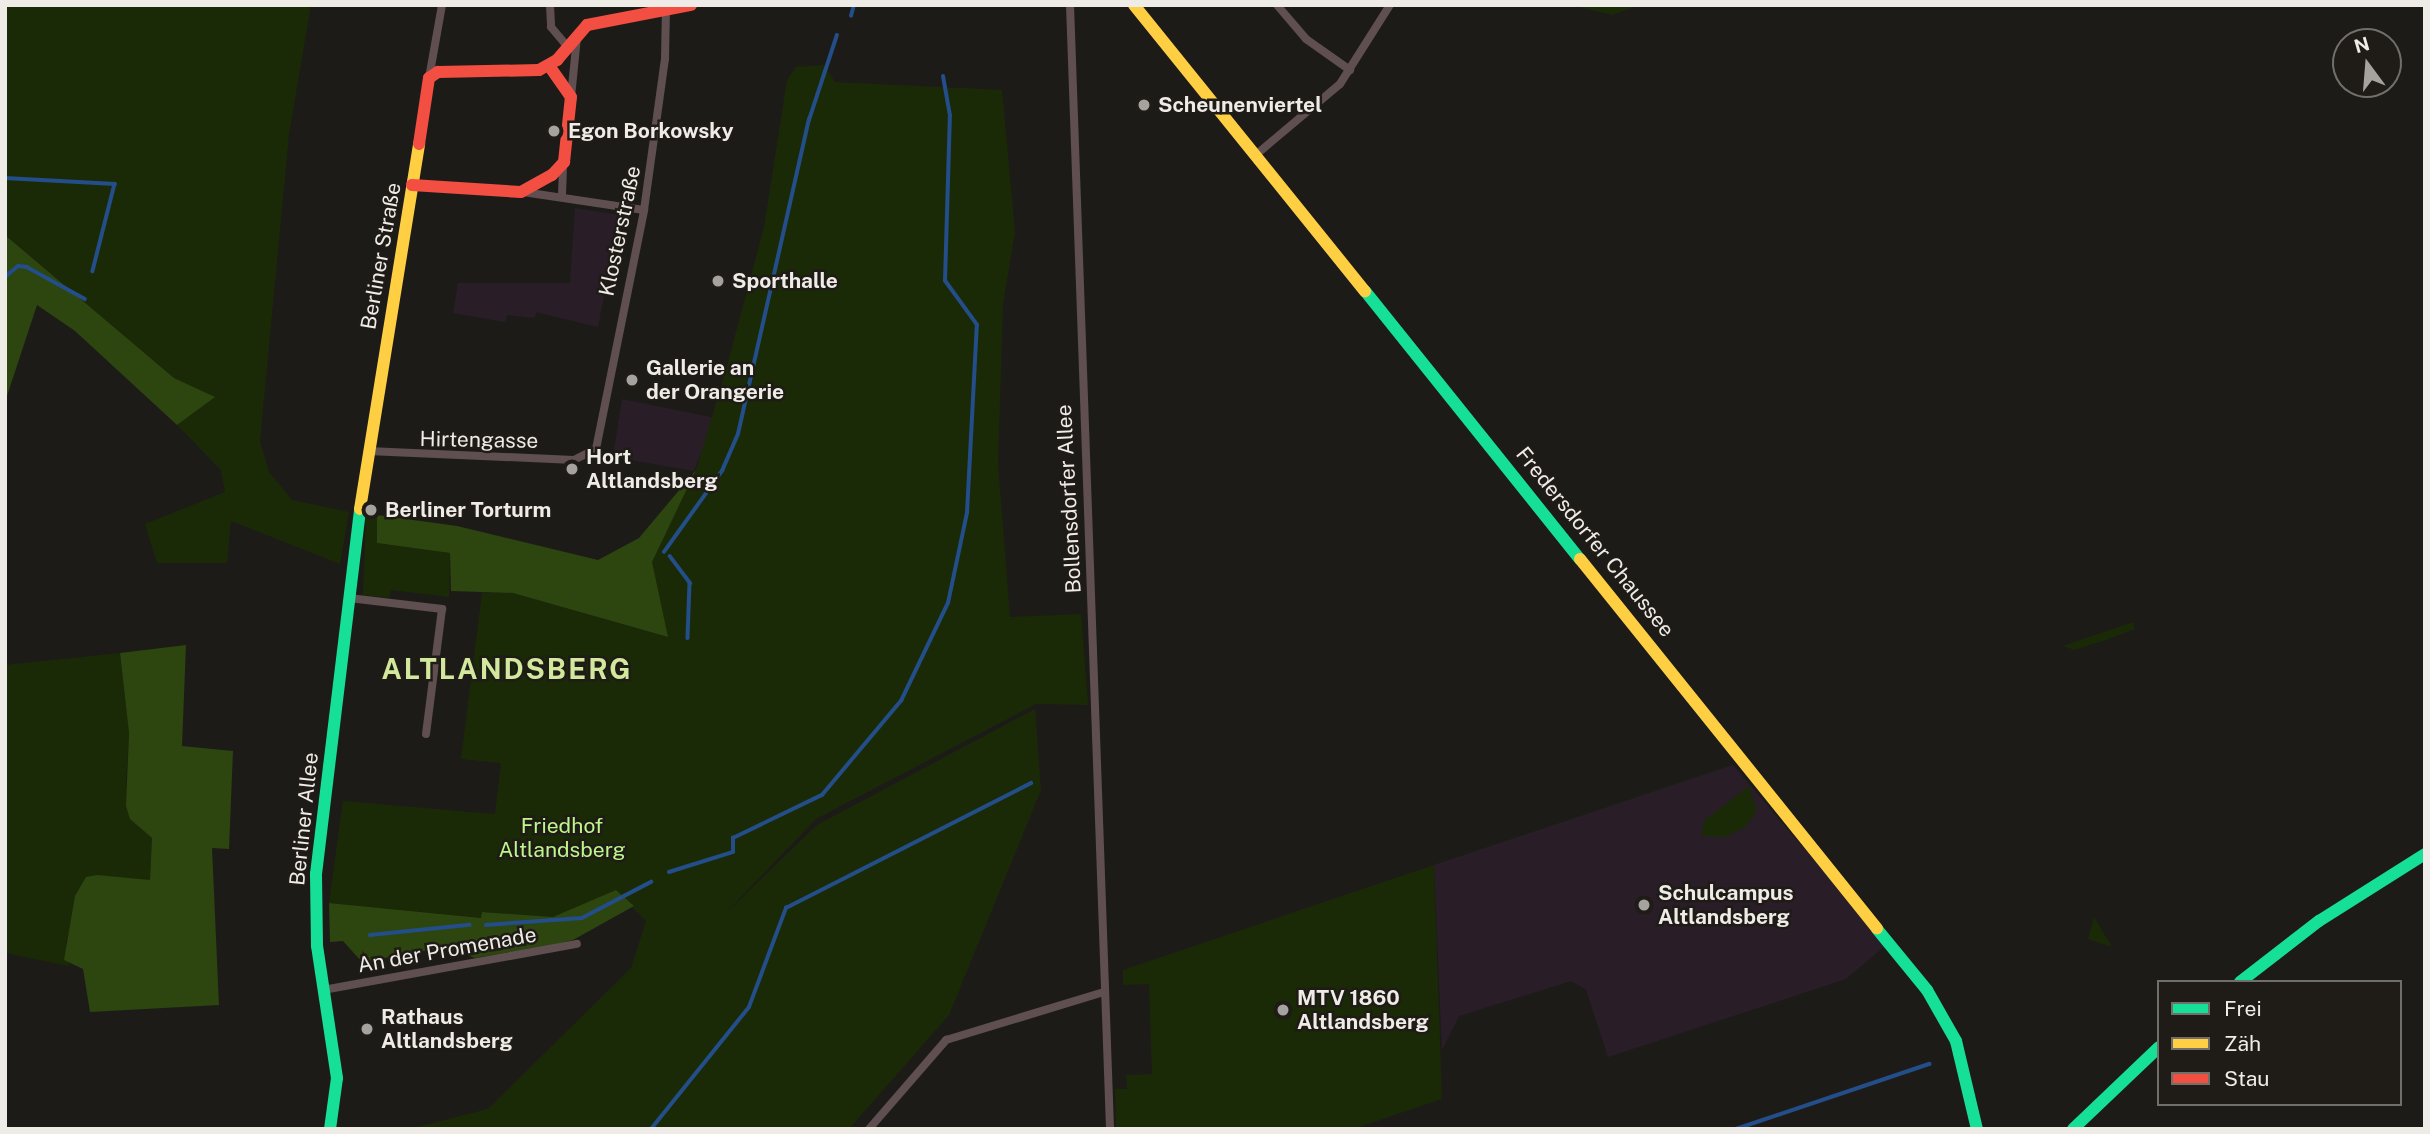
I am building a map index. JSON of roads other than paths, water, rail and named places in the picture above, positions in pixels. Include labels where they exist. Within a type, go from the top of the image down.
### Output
[{"type":"main road","points":[[429,78],[438,72],[550,67],[578,33],[601,19],[691,5]]},
{"type":"main road","name":"Fredersdorfer Chaussee","points":[[1134,5],[1258,153],[1927,990],[1956,1041],[1977,1129]]},
{"type":"main road","points":[[412,185],[521,192],[564,162],[571,97],[550,67]]},
{"type":"main road","name":"Berliner Straße","points":[[359,513],[429,78]]},
{"type":"main road","name":"Berliner Allee","points":[[330,1129],[337,1078],[323,990],[316,874],[359,513]]},
{"type":"main road","points":[[2243,980],[2319,921],[2425,854]]},
{"type":"main road","points":[[2073,1129],[2157,1049]]},
{"type":"street","name":"Berliner Straße","points":[[429,78],[442,5]]},
{"type":"street","points":[[550,5],[551,27],[567,46]]},
{"type":"street","name":"Bollensdorfer Allee","points":[[1070,5],[1110,1129]]},
{"type":"street","points":[[1277,5],[1306,39],[1350,70]]},
{"type":"street","points":[[1258,153],[1350,70],[1390,5]]},
{"type":"street","name":"Klosterstraße","points":[[590,457],[644,210],[673,7]]},
{"type":"street","points":[[571,97],[578,33]]},
{"type":"street","points":[[562,195],[564,162]]},
{"type":"street","points":[[521,192],[562,195],[644,210]]},
{"type":"street","name":"Hirtengasse","points":[[368,451],[590,457]]},
{"type":"street","points":[[349,598],[442,609],[426,734]]},
{"type":"street","name":"An der Promenade","points":[[323,990],[577,944]]},
{"type":"street","points":[[869,1129],[946,1040],[1104,992]]},
{"type":"waterway","points":[[851,16],[854,5]]},
{"type":"waterway","points":[[664,552],[722,471],[738,434],[809,120],[837,35]]},
{"type":"waterway","points":[[669,872],[733,852],[733,838],[822,795],[901,701],[948,603],[967,513],[977,325],[945,281],[950,116],[943,77]]},
{"type":"waterway","points":[[5,178],[115,184],[93,271]]},
{"type":"waterway","points":[[5,277],[18,266],[27,267],[85,299]]},
{"type":"waterway","points":[[670,556],[690,583],[688,638]]},
{"type":"waterway","points":[[651,1129],[749,1007],[786,908],[1031,783]]},
{"type":"waterway","points":[[486,925],[582,918],[651,882]]},
{"type":"waterway","points":[[370,935],[469,925]]},
{"type":"waterway","points":[[1736,1129],[1929,1064]]},
{"type":"place","name":"Scheunenviertel","points":[[1144,105]]},
{"type":"place","name":"Egon Borkowsky","points":[[554,131]]},
{"type":"place","name":"Sporthalle","points":[[718,281]]},
{"type":"place","name":"Gallerie an der Orangerie","points":[[632,380]]},
{"type":"place","name":"Hort Altlandsberg","points":[[572,469]]},
{"type":"place","name":"Berliner Torturm","points":[[371,510]]},
{"type":"place","name":"Schulcampus Altlandsberg","points":[[1644,905]]},
{"type":"place","name":"MTV 1860 Altlandsberg","points":[[1283,1010]]},
{"type":"place","name":"Rathaus Altlandsberg","points":[[367,1029]]},
{"type":"district","name":"ALTLANDSBERG","points":[[507,669]]},
{"type":"park label","name":"Friedhof Altlandsberg","points":[[562,838]]}]
